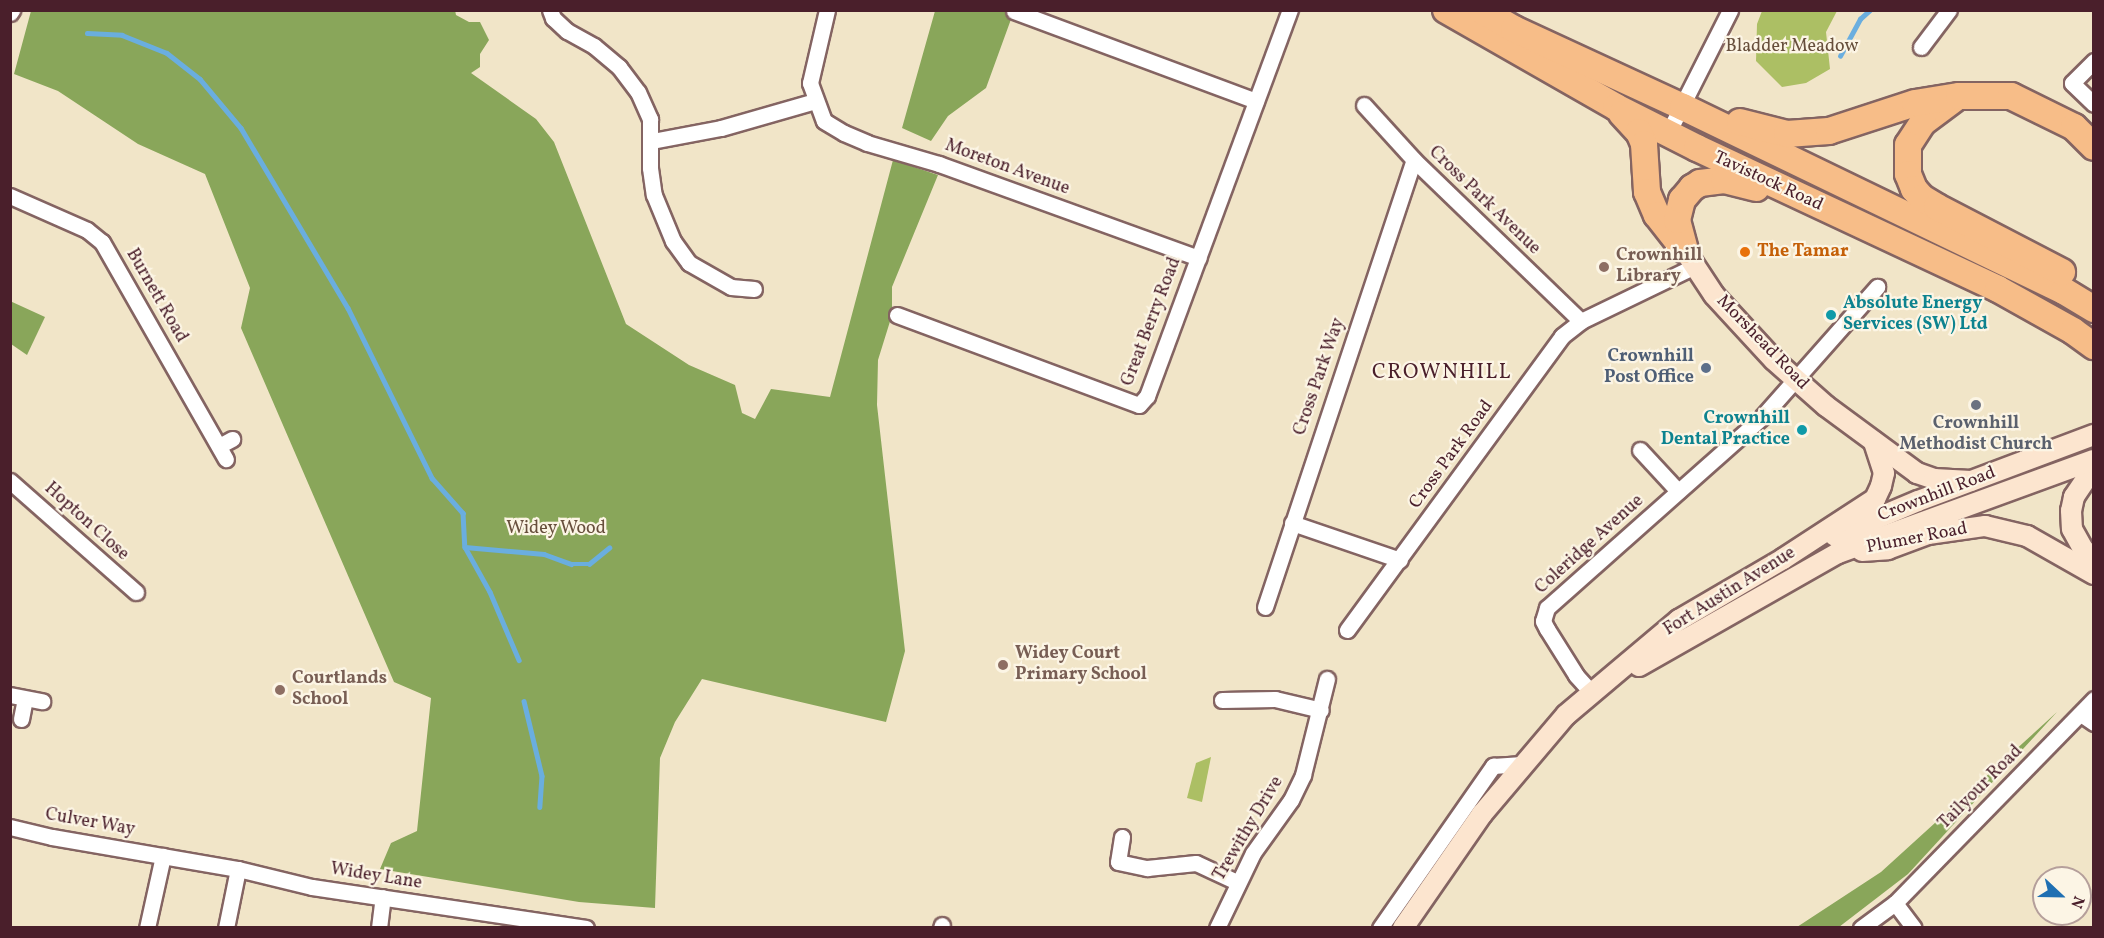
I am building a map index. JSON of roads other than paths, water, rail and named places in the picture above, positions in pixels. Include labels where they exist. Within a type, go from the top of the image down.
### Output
[{"type":"highway","name":"Tavistock Road","points":[[1446,10],[1616,107],[1998,290],[2073,331],[2094,346]]},
{"type":"highway","name":"Tavistock Road","points":[[1481,10],[1514,29],[1687,109],[2064,291],[2094,309]]},
{"type":"highway","points":[[1687,109],[1713,112],[1742,123],[1787,134],[1829,131],[1885,112],[1959,96],[2011,96],[2074,127],[2094,147]]},
{"type":"highway","points":[[1959,96],[1923,122],[1908,145],[1908,174],[1914,189],[1922,198],[1937,207],[2068,274],[2079,282],[2094,304]]},
{"type":"highway","points":[[1616,107],[1639,132],[1645,153],[1647,192],[1657,215],[1689,258]]},
{"type":"highway","points":[[1689,258],[1677,220],[1682,200],[1700,183],[1724,180],[1820,206]]},
{"type":"main road","name":"Morshead Road","points":[[1689,258],[1714,295],[1796,381],[1917,473],[1934,479],[1971,481]]},
{"type":"main road","name":"Crownhill Road","points":[[1783,559],[1918,501],[2094,435]]},
{"type":"main road","name":"Fort Austin Avenue","points":[[1403,927],[1482,814],[1522,764],[1566,715],[1679,620],[1783,559],[1875,499],[1884,473],[1874,442]]},
{"type":"main road","name":"Crownhill Road","points":[[1838,553],[2094,460]]},
{"type":"main road","points":[[2094,475],[2086,480],[2074,497],[2071,511],[2072,530],[2083,549],[2094,560]]},
{"type":"main road","name":"Plumer Road","points":[[1838,553],[1888,549],[1928,534],[1985,526],[2027,536],[2094,574]]},
{"type":"main road","name":"Fort Austin Avenue","points":[[1592,693],[1838,553]]},
{"type":"street","points":[[549,10],[567,32],[594,46],[619,67],[638,92],[650,119],[652,141],[650,168],[654,195],[673,241],[689,263],[712,279],[731,287],[754,289]]},
{"type":"street","points":[[652,141],[721,128],[815,100],[810,83],[827,10]]},
{"type":"street","points":[[1668,133],[1687,109],[1730,10]]},
{"type":"street","points":[[1921,47],[1949,10]]},
{"type":"street","points":[[1014,11],[1256,101]]},
{"type":"street","name":"Great Berry Road","points":[[897,315],[1139,405],[1147,396],[1256,101],[1284,12]]},
{"type":"street","points":[[2094,61],[2072,83],[2094,104]]},
{"type":"street","name":"Moreton Avenue","points":[[815,100],[824,121],[852,136],[939,164],[1198,258]]},
{"type":"street","name":"Cross Park Avenue","points":[[1364,105],[1414,160],[1581,321]]},
{"type":"street","name":"Cross Park Way","points":[[1264,607],[1414,160]]},
{"type":"street","name":"Burnett Road","points":[[10,196],[87,230],[102,242],[226,448]]},
{"type":"street","name":"Cross Park Road","points":[[1347,630],[1562,336],[1581,321],[1689,258]]},
{"type":"street","name":"Coleridge Avenue","points":[[1592,693],[1576,675],[1547,629],[1543,621],[1547,608],[1762,417],[1877,287]]},
{"type":"street","points":[[1640,450],[1678,491]]},
{"type":"street","name":"Hopton Close","points":[[10,481],[136,592]]},
{"type":"street","points":[[1292,523],[1400,560]]},
{"type":"street","name":"Trewithy Drive","points":[[1217,927],[1253,853],[1291,800],[1299,784],[1328,679]]},
{"type":"street","points":[[21,719],[18,697],[42,701]]},
{"type":"street","points":[[1222,700],[1275,699],[1321,710]]},
{"type":"street","name":"Tailyour Road","points":[[1861,927],[1895,903],[2087,718],[2094,699]]},
{"type":"street","points":[[1380,927],[1493,766],[1522,764]]},
{"type":"street","name":"Culver Way","points":[[10,827],[52,837],[163,856]]},
{"type":"street","points":[[1122,837],[1118,862],[1146,868],[1196,863],[1237,882]]},
{"type":"street","points":[[147,927],[163,856]]},
{"type":"street","name":"Widey Lane","points":[[163,856],[238,869],[312,886],[586,927]]},
{"type":"street","points":[[226,927],[238,869]]},
{"type":"street","points":[[379,927],[382,897]]},
{"type":"street","points":[[1895,903],[1914,927]]},
{"type":"waterway","points":[[1840,56],[1860,19],[1870,10]]},
{"type":"waterway","points":[[87,33],[122,35],[167,53],[200,79],[241,128],[348,308],[432,478],[463,513],[465,547],[490,592],[519,660]]},
{"type":"waterway","points":[[465,547],[544,554],[571,564],[589,564],[609,548]]},
{"type":"waterway","points":[[524,701],[542,776],[540,807]]},
{"type":"place","name":"The Tamar","points":[[1745,252]]},
{"type":"place","name":"Crownhill Library","points":[[1604,267]]},
{"type":"place","name":"Absolute Energy Services (SW) Ltd","points":[[1831,315]]},
{"type":"place","name":"Crownhill Post Office","points":[[1706,368]]},
{"type":"place","name":"Crownhill Methodist Church","points":[[1976,405]]},
{"type":"place","name":"Crownhill Dental Practice","points":[[1802,430]]},
{"type":"place","name":"Widey Court Primary School","points":[[1003,665]]},
{"type":"place","name":"Courtlands School","points":[[280,690]]},
{"type":"district","name":"CROWNHILL","points":[[1442,373]]},
{"type":"park label","name":"Bladder Meadow","points":[[1792,47]]},
{"type":"park label","name":"Widey Wood","points":[[556,529]]}]
